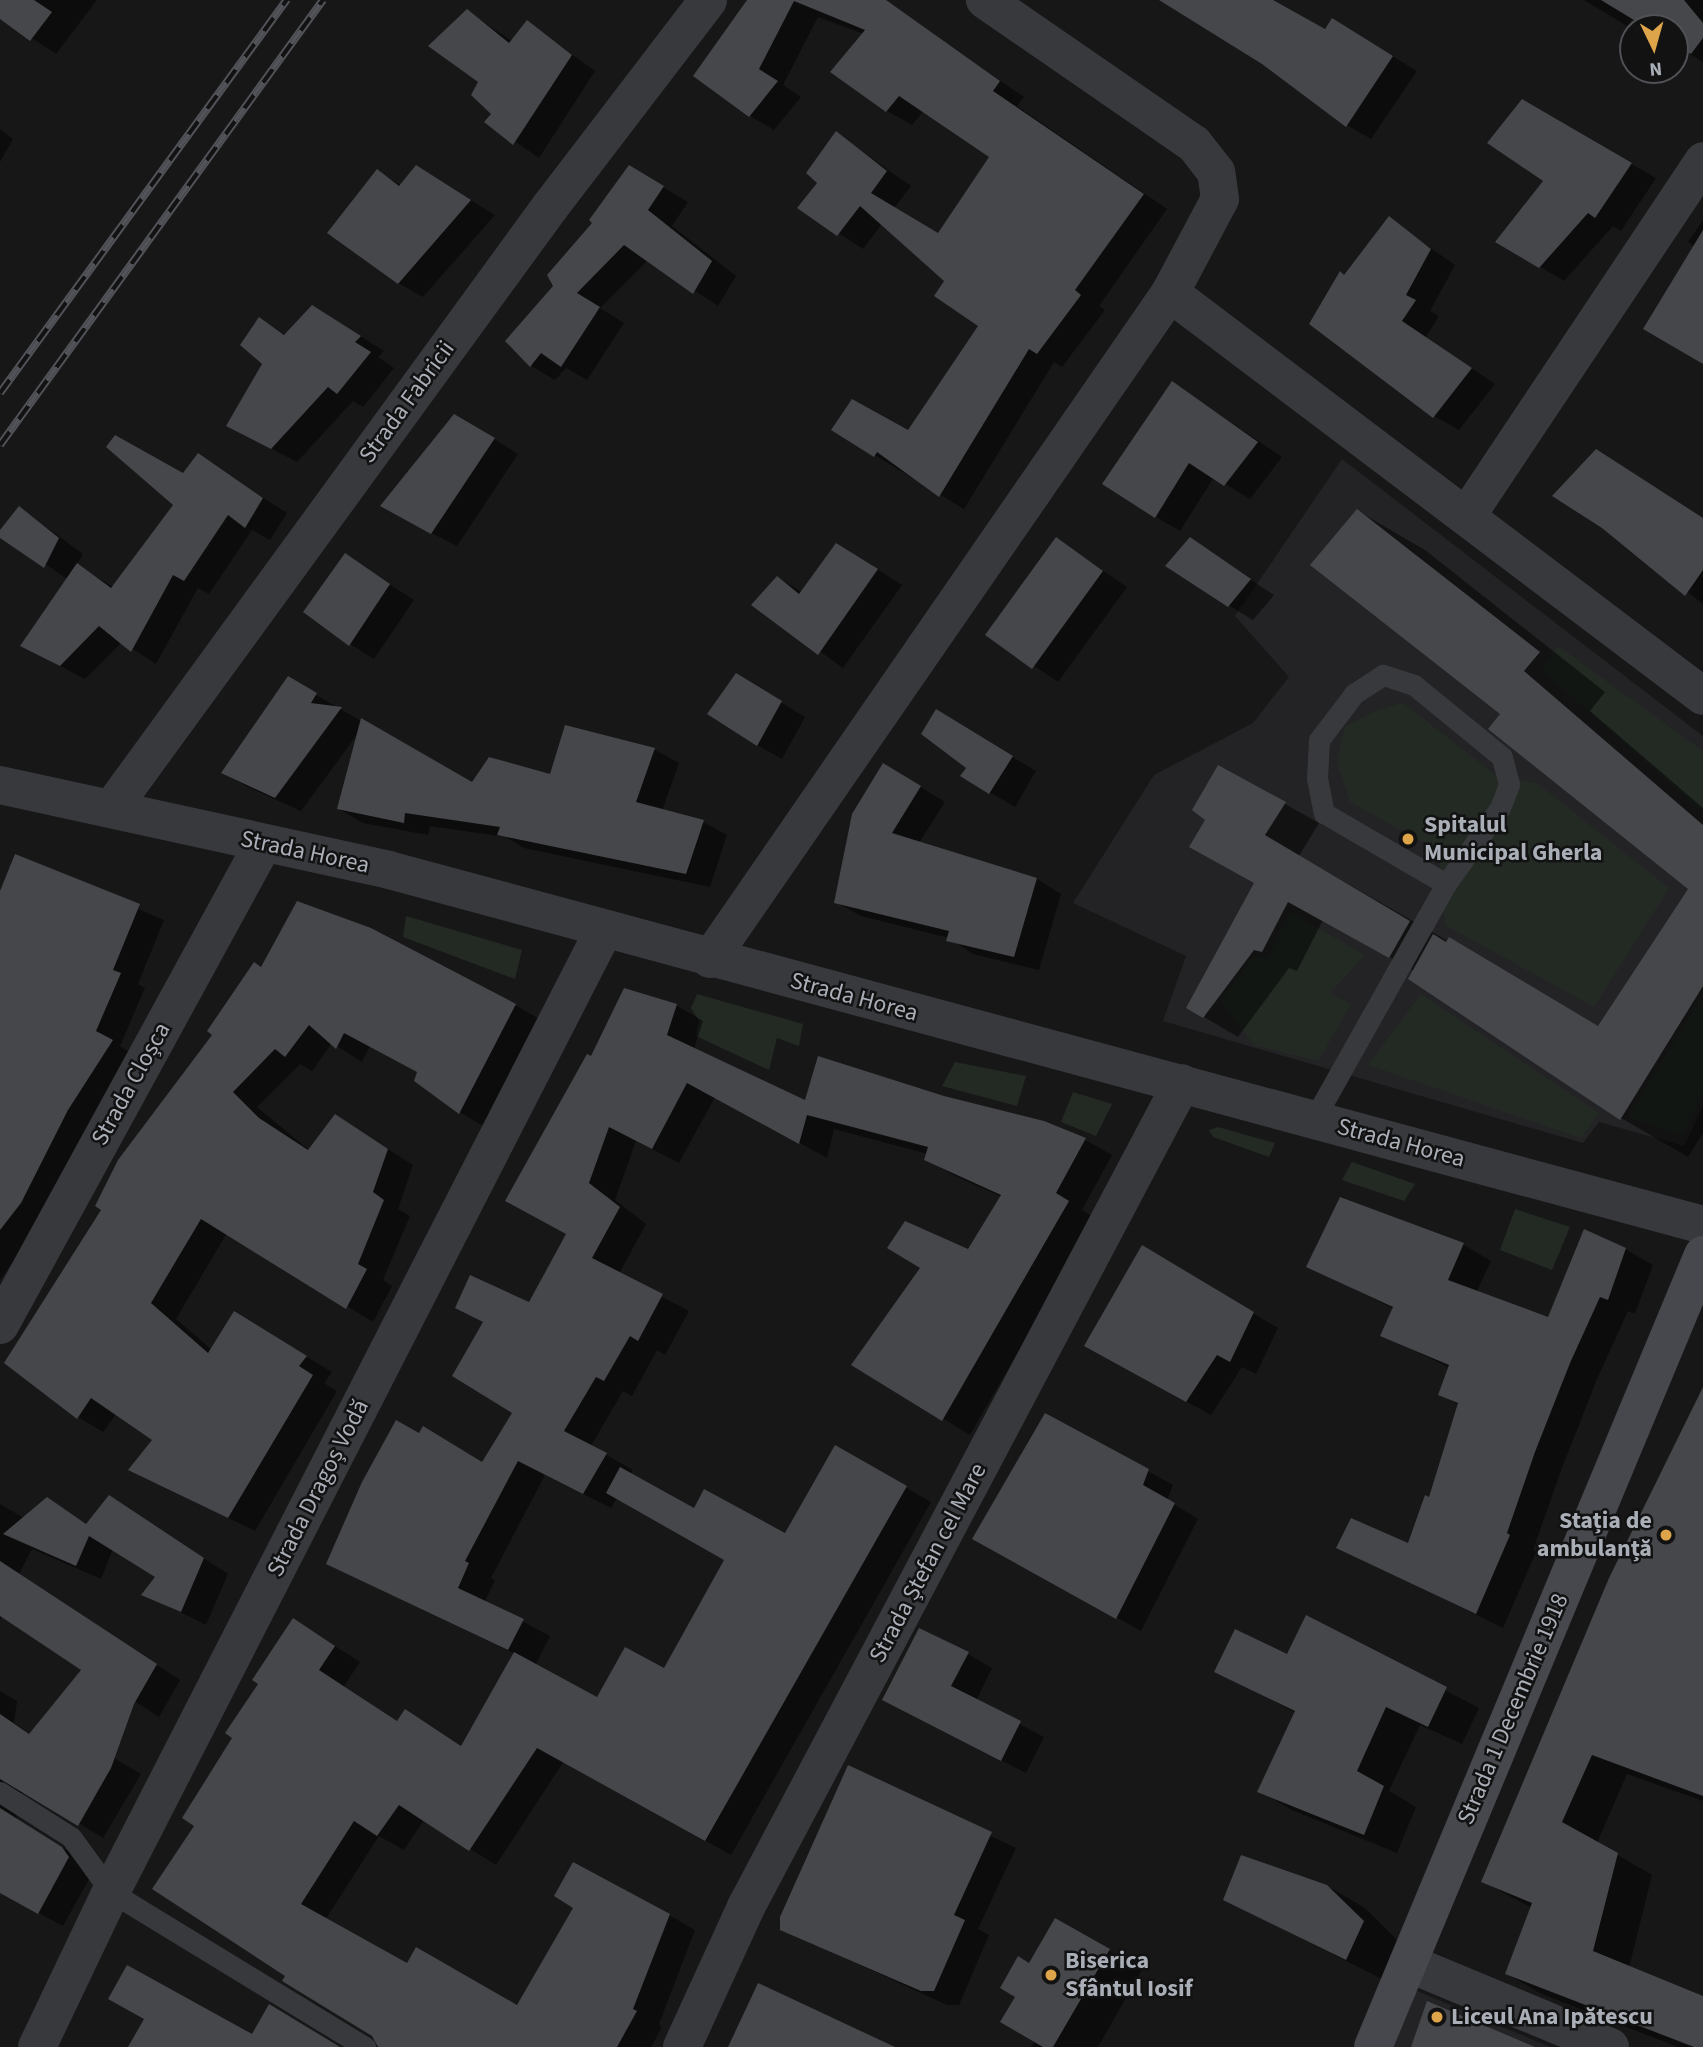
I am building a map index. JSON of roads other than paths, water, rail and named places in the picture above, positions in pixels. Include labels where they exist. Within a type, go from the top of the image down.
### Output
[{"type":"main road","name":"Strada 1 Decembrie 1918","points":[[1373,2047],[1703,1255]]},
{"type":"street","name":"Strada Fabricii","points":[[112,808],[550,207],[708,0]]},
{"type":"street","points":[[710,959],[1170,293],[1220,199],[1216,172],[1194,144],[985,0]]},
{"type":"street","points":[[1468,514],[1703,161]]},
{"type":"street","points":[[1170,293],[1468,514],[1703,696]]},
{"type":"street","name":"Strada Horea","points":[[0,785],[389,870],[710,959],[1182,1083],[1703,1225]]},
{"type":"street","name":"Strada Cloșca","points":[[0,1325],[263,844]]},
{"type":"street","name":"Strada Dragoș Vodă","points":[[37,2047],[111,1892],[604,930]]},
{"type":"street","name":"Strada Ștefan cel Mare","points":[[682,2047],[746,1907],[1182,1083]]},
{"type":"street","points":[[1408,1963],[1610,2047]]},
{"type":"lane","points":[[1314,1119],[1446,884],[1500,808],[1509,784],[1502,757],[1414,685],[1383,676],[1354,694],[1320,740],[1317,778],[1325,813],[1446,884]]},
{"type":"lane","points":[[0,1792],[71,1838],[111,1892],[365,2047]]},
{"type":"railway","points":[[0,393],[287,0]]},
{"type":"railway","points":[[0,445],[323,0]]},
{"type":"place","name":"Spitalul Municipal Gherla","points":[[1408,839]]},
{"type":"place","name":"Stația de ambulanță","points":[[1666,1535]]},
{"type":"place","name":"Biserica Sfântul Iosif","points":[[1051,1975]]},
{"type":"place","name":"Liceul Ana Ipătescu","points":[[1437,2017]]}]
